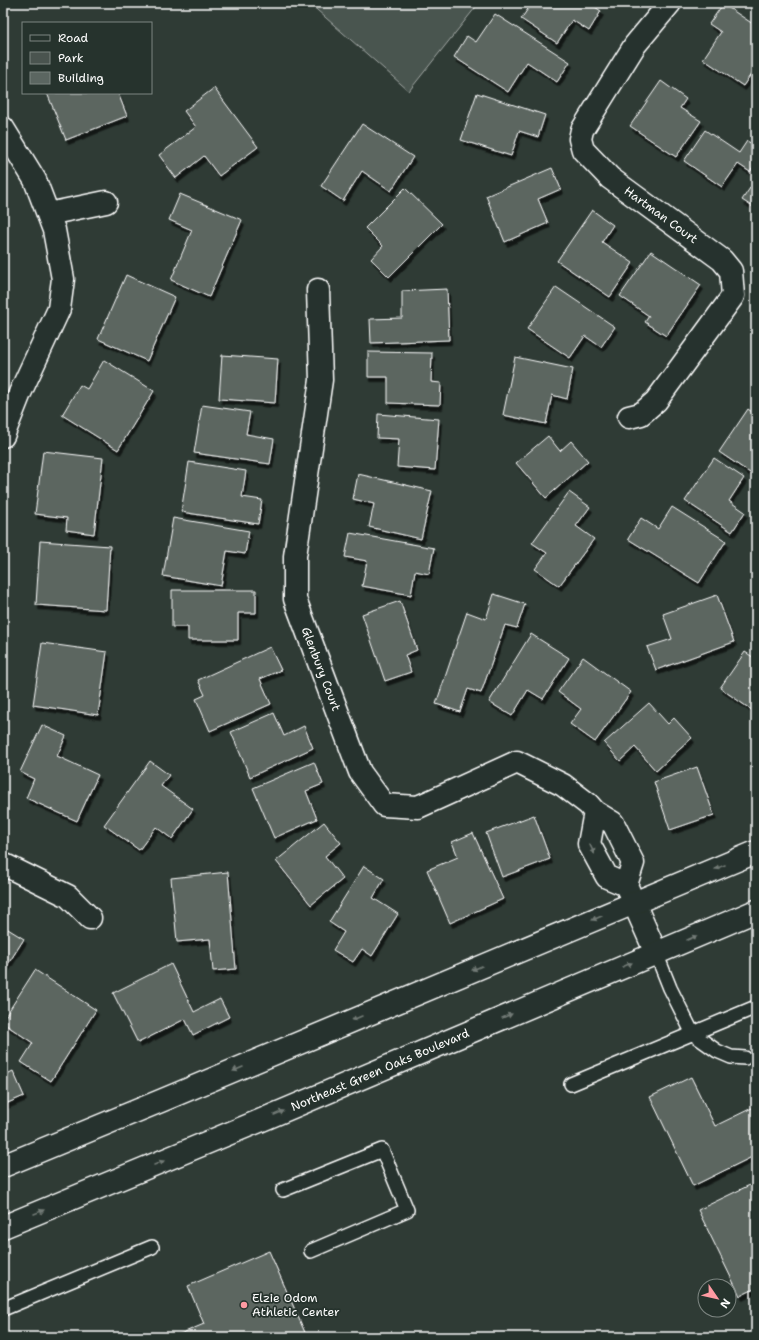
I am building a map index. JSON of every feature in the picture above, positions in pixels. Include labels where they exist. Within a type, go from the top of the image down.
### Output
[{"type":"street","name":"Hartman Court","points":[[629,417],[641,414],[656,401],[733,296],[731,271],[722,260],[610,178],[583,150],[580,139],[582,130],[635,45],[670,3]]},
{"type":"street","points":[[3,128],[35,180],[54,230],[63,279],[59,309],[20,393],[3,436]]},
{"type":"street","points":[[48,214],[106,202]]},
{"type":"street","name":"Glenbury Court","points":[[318,290],[321,380],[295,556],[295,599],[360,772],[384,805],[418,807],[517,762],[563,785],[588,804],[595,812],[613,823],[633,863],[630,894]]},
{"type":"street","points":[[595,812],[589,844],[607,877],[630,894],[656,953]]},
{"type":"street","points":[[3,1166],[164,1100],[630,894],[756,852]]},
{"type":"street","points":[[3,864],[68,896],[90,918]]},
{"type":"street","name":"Northeast Green Oaks Boulevard","points":[[3,1227],[257,1122],[756,911]]},
{"type":"lane","points":[[656,953],[670,988],[692,1034],[717,1052],[731,1057],[745,1058]]},
{"type":"lane","points":[[571,1084],[756,1007]]},
{"type":"lane","points":[[283,1190],[382,1150],[407,1210],[311,1251]]},
{"type":"lane","points":[[3,1309],[152,1247]]},
{"type":"green space","points":[[309,3],[479,3],[409,91]]},
{"type":"building","points":[[532,3],[589,3],[601,11],[589,31],[572,20],[557,43],[521,19]]},
{"type":"building","points":[[723,4],[756,26],[756,67],[743,86],[703,59],[721,32],[709,24]]},
{"type":"building","points":[[495,14],[570,62],[557,82],[527,62],[508,92],[454,57],[467,36],[476,42]]},
{"type":"building","points":[[661,81],[686,99],[680,108],[701,121],[676,157],[630,126]]},
{"type":"building","points":[[214,88],[258,147],[219,176],[204,156],[176,178],[159,155],[196,127],[184,111]]},
{"type":"building","points":[[477,93],[545,115],[538,137],[519,131],[511,156],[461,140]]},
{"type":"building","points":[[47,94],[118,94],[127,116],[66,140]]},
{"type":"building","points":[[362,124],[413,157],[391,191],[362,171],[343,201],[321,186]]},
{"type":"building","points":[[705,130],[739,153],[747,141],[756,146],[756,164],[750,172],[738,164],[722,187],[684,161]]},
{"type":"building","points":[[552,168],[561,189],[538,199],[548,223],[505,242],[486,196]]},
{"type":"building","points":[[756,179],[756,209],[742,200]]},
{"type":"building","points":[[405,188],[442,224],[389,277],[371,259],[383,246],[365,228]]},
{"type":"building","points":[[180,194],[242,220],[209,297],[171,280],[192,230],[169,220]]},
{"type":"building","points":[[592,210],[613,225],[602,242],[633,263],[610,297],[557,261]]},
{"type":"building","points":[[651,251],[701,285],[666,336],[645,322],[649,316],[620,296]]},
{"type":"building","points":[[126,275],[175,297],[147,361],[98,339]]},
{"type":"building","points":[[556,287],[615,327],[601,347],[585,336],[570,358],[527,329]]},
{"type":"building","points":[[447,289],[449,340],[371,343],[370,319],[402,318],[402,291]]},
{"type":"building","points":[[368,352],[432,353],[431,382],[441,383],[440,405],[388,403],[388,377],[368,377]]},
{"type":"building","points":[[222,355],[278,359],[275,403],[219,399]]},
{"type":"building","points":[[515,357],[573,369],[567,399],[552,395],[546,424],[503,415]]},
{"type":"building","points":[[104,360],[154,391],[118,450],[62,415],[80,385],[87,389]]},
{"type":"building","points":[[202,405],[250,412],[246,434],[274,439],[270,464],[194,453]]},
{"type":"building","points":[[748,409],[756,415],[756,477],[719,452]]},
{"type":"building","points":[[378,414],[439,419],[435,470],[397,467],[399,439],[377,438]]},
{"type":"building","points":[[548,436],[560,451],[571,441],[588,461],[546,498],[516,463]]},
{"type":"building","points":[[43,451],[103,458],[94,534],[66,530],[67,518],[35,514]]},
{"type":"building","points":[[714,458],[744,478],[729,501],[745,512],[732,532],[685,501]]},
{"type":"building","points":[[189,462],[246,471],[242,497],[262,500],[258,524],[181,512]]},
{"type":"building","points":[[358,474],[432,491],[421,539],[369,527],[374,504],[353,499]]},
{"type":"building","points":[[569,492],[590,507],[576,526],[594,539],[559,586],[535,569],[547,553],[532,543]]},
{"type":"building","points":[[672,507],[726,541],[699,583],[628,539],[641,518],[658,529]]},
{"type":"building","points":[[173,518],[249,531],[245,554],[227,551],[221,586],[163,576]]},
{"type":"building","points":[[350,533],[434,548],[429,574],[415,571],[411,595],[362,586],[367,561],[345,557]]},
{"type":"building","points":[[40,541],[110,546],[106,610],[36,605]]},
{"type":"building","points":[[172,590],[256,590],[256,613],[238,613],[238,640],[188,640],[188,627],[172,627]]},
{"type":"building","points":[[494,594],[525,604],[517,628],[505,625],[481,693],[468,689],[460,712],[436,704],[467,612],[486,619]]},
{"type":"building","points":[[717,595],[734,642],[656,670],[647,647],[672,639],[663,614]]},
{"type":"building","points":[[400,601],[417,650],[405,655],[411,672],[385,681],[362,614]]},
{"type":"building","points":[[531,634],[569,658],[543,699],[528,690],[512,716],[489,702]]},
{"type":"building","points":[[42,643],[107,652],[98,715],[33,705]]},
{"type":"building","points":[[270,647],[281,670],[260,679],[271,704],[210,731],[196,699],[205,695],[198,680]]},
{"type":"building","points":[[745,652],[756,659],[756,713],[720,688]]},
{"type":"building","points":[[583,657],[631,692],[595,742],[570,724],[581,709],[558,692]]},
{"type":"building","points":[[649,703],[668,724],[674,718],[692,738],[656,771],[635,747],[620,761],[604,743]]},
{"type":"building","points":[[274,713],[284,736],[304,726],[313,748],[250,777],[231,732]]},
{"type":"building","points":[[42,725],[66,736],[57,756],[98,775],[77,821],[26,798],[34,779],[20,772]]},
{"type":"building","points":[[150,761],[169,775],[161,786],[193,809],[172,839],[156,827],[139,850],[104,825]]},
{"type":"building","points":[[314,762],[323,784],[306,791],[317,819],[274,838],[253,788]]},
{"type":"building","points":[[697,767],[714,815],[670,830],[654,782]]},
{"type":"building","points":[[534,815],[550,859],[502,877],[486,833]]},
{"type":"building","points":[[324,822],[341,843],[325,856],[343,879],[311,905],[276,861]]},
{"type":"building","points":[[473,833],[503,899],[450,923],[427,870],[458,857],[452,842]]},
{"type":"building","points":[[364,866],[384,879],[373,898],[398,914],[372,956],[362,949],[353,962],[333,950],[344,932],[329,922]]},
{"type":"building","points":[[228,872],[236,969],[213,971],[210,939],[177,942],[171,878]]},
{"type":"building","points":[[3,926],[24,939],[3,972]]},
{"type":"building","points":[[171,964],[194,1012],[220,999],[229,1017],[193,1035],[185,1019],[138,1043],[113,993]]},
{"type":"building","points":[[35,970],[96,1010],[51,1081],[21,1062],[33,1043],[3,1023],[3,1020]]},
{"type":"building","points":[[13,1071],[24,1096],[3,1105],[3,1076]]},
{"type":"building","points":[[691,1077],[715,1126],[756,1106],[756,1155],[693,1186],[650,1097]]},
{"type":"building","points":[[756,1182],[756,1288],[740,1296],[737,1290],[737,1278],[731,1278],[698,1210]]},
{"type":"building","name":"Elzie Odom Athletic Center","points":[[269,1251],[307,1337],[173,1337],[204,1324],[188,1286]]},
{"type":"place","name":"Elzie Odom Athletic Center","points":[[244,1305]]}]
